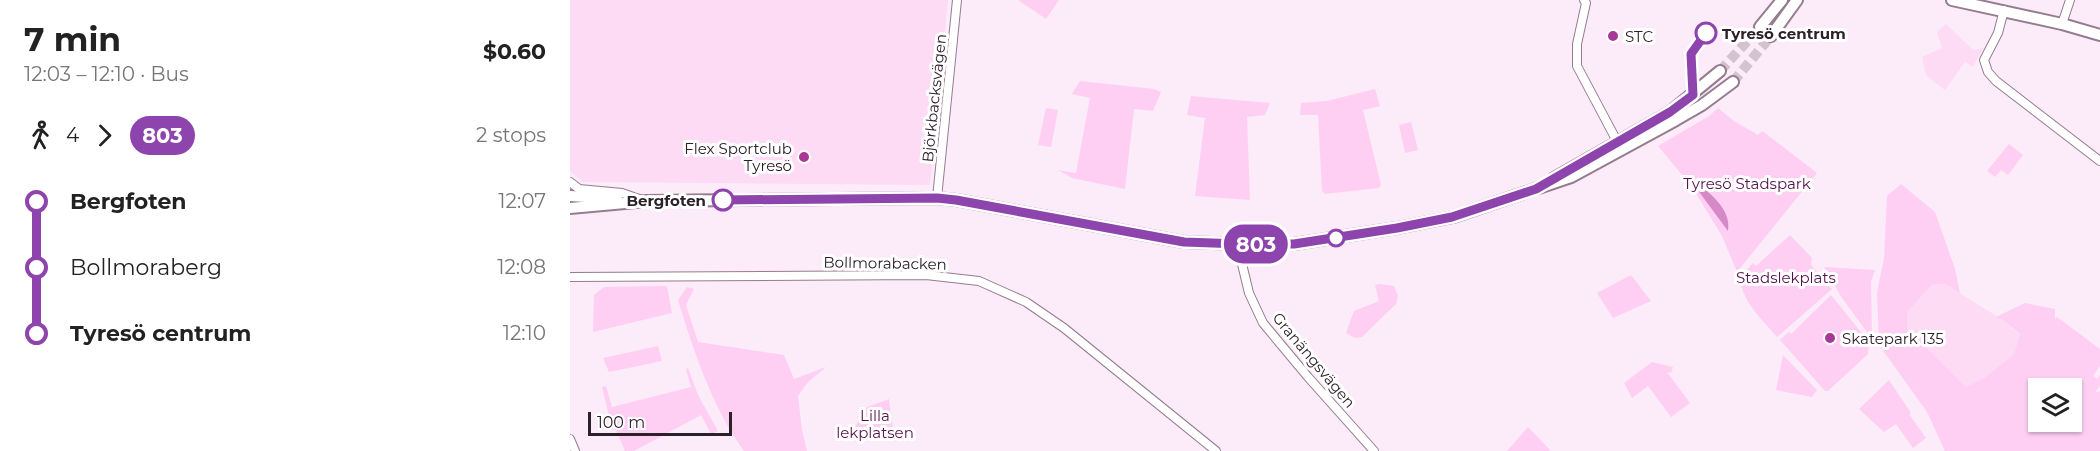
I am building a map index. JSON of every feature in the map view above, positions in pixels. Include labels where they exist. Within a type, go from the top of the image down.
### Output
[{"type":"street","name":"Björkbacksvägen","points":[[937,198],[957,0]]},
{"type":"street","points":[[1584,0],[1586,3],[1585,16],[1577,44],[1577,66],[1620,147]]},
{"type":"street","points":[[1760,27],[1782,0]]},
{"type":"street","points":[[1771,36],[1797,0]]},
{"type":"street","points":[[1952,0],[2004,10],[2100,35]]},
{"type":"street","points":[[2062,24],[2070,0]]},
{"type":"street","points":[[2004,10],[1998,33],[1984,60],[1989,72],[1996,81],[2100,161]]},
{"type":"street","points":[[1620,147],[1670,112],[1720,71]]},
{"type":"street","points":[[570,196],[647,201],[937,198],[1184,242],[1294,244],[1452,217],[1536,189],[1565,171],[1620,147],[1702,105],[1733,82]]},
{"type":"street","points":[[570,182],[579,189],[621,193],[647,201]]},
{"type":"street","points":[[570,208],[647,201]]},
{"type":"street","name":"Granängsvägen","points":[[1241,244],[1242,264],[1249,293],[1263,323],[1374,451]]},
{"type":"street","name":"Bollmorabacken","points":[[570,277],[926,274],[979,281],[1026,302],[1064,328],[1216,451]]},
{"type":"street","points":[[570,439],[575,451]]},
{"type":"shaded area","points":[[570,0],[948,0],[930,185],[583,182],[570,171]]},
{"type":"shaded area","points":[[1946,24],[1973,50],[1983,48],[1973,67],[1965,62],[1945,90],[1926,75],[1922,57],[1942,48],[1937,32]]},
{"type":"shaded area","points":[[1694,179],[1723,208],[1728,231],[1691,181]]},
{"type":"shaded area","points":[[1933,284],[1945,284],[2003,320],[2020,335],[2014,354],[1984,378],[1966,387],[1907,328],[1907,312]]},
{"type":"green space","points":[[1018,0],[1059,0],[1046,19]]},
{"type":"green space","points":[[1080,81],[1154,89],[1161,92],[1153,111],[1134,109],[1125,189],[1072,178],[1058,170],[1076,173],[1090,98],[1072,94]]},
{"type":"green space","points":[[1375,89],[1380,106],[1363,110],[1381,185],[1379,188],[1325,194],[1322,191],[1318,115],[1300,115],[1301,103],[1327,101]]},
{"type":"green space","points":[[1191,96],[1270,103],[1265,115],[1247,117],[1250,200],[1195,196],[1205,118],[1187,115]]},
{"type":"green space","points":[[1046,108],[1058,110],[1051,147],[1038,145]]},
{"type":"green space","name":"Tyresö Stadspark","points":[[1718,108],[1734,121],[1758,135],[1762,131],[1817,173],[1737,272],[1722,236],[1692,187],[1658,146],[1709,116]]},
{"type":"green space","points":[[1411,122],[1418,150],[1405,153],[1399,125]]},
{"type":"green space","points":[[2009,144],[2023,155],[2008,175],[2001,170],[1995,177],[1987,171]]},
{"type":"green space","points":[[1901,184],[1935,212],[1955,269],[1960,293],[1945,284],[1933,284],[1907,312],[1907,328],[1966,387],[1984,378],[2014,354],[2020,334],[1996,317],[2025,303],[2055,309],[2055,319],[2057,317],[2100,349],[2100,366],[2093,376],[2097,379],[2100,375],[2100,386],[2095,393],[2100,391],[2100,451],[1945,451],[1927,412],[1879,345],[1877,292],[1884,259],[1887,196]]},
{"type":"green space","name":"Stadslekplats","points":[[1790,235],[1812,258],[1811,265],[1832,289],[1777,337],[1749,302],[1740,278],[1753,263],[1756,266]]},
{"type":"green space","points":[[1824,267],[1875,270],[1871,282],[1872,339],[1842,298]]},
{"type":"green space","points":[[1631,275],[1651,301],[1613,318],[1597,293]]},
{"type":"green space","points":[[1375,285],[1394,286],[1398,296],[1396,304],[1362,337],[1355,338],[1346,333],[1354,311],[1379,301]]},
{"type":"green space","points":[[667,286],[672,313],[593,332],[594,295],[604,287]]},
{"type":"green space","points":[[687,287],[694,289],[686,305],[698,342],[784,355],[794,379],[826,367],[808,382],[798,396],[807,451],[744,451],[713,398],[691,339],[678,300]]},
{"type":"green space","name":"Skatepark 135","points":[[1831,295],[1869,342],[1868,354],[1828,391],[1825,391],[1780,340],[1789,332],[1791,334]]},
{"type":"green space","points":[[658,346],[662,361],[609,372],[603,358]]},
{"type":"green space","points":[[1783,355],[1817,390],[1812,397],[1776,390]]},
{"type":"green space","points":[[1652,362],[1673,367],[1671,373],[1667,372],[1690,403],[1671,417],[1648,386],[1632,398],[1624,383]]},
{"type":"green space","points":[[688,368],[698,395],[718,431],[711,434],[701,415],[634,451],[625,451],[608,412],[602,387],[606,386],[612,407],[691,387],[686,369]]},
{"type":"green space","points":[[1889,380],[1926,438],[1913,448],[1896,424],[1884,432],[1859,409]]},
{"type":"green space","name":"Lilla lekplatsen","points":[[889,399],[894,435],[868,441],[855,427],[867,407]]},
{"type":"green space","points":[[1528,427],[1551,451],[1507,451]]},
{"type":"tunnel","points":[[1720,71],[1760,27]]},
{"type":"tunnel","points":[[1733,82],[1771,36]]},
{"type":"bus line","name":"803","points":[[723,200],[937,198],[1184,242],[1294,244],[1397,228],[1452,217],[1536,189],[1670,112],[1693,95],[1691,54],[1706,33]]},
{"type":"place","name":"Tyresö centrum","points":[[1706,33]]},
{"type":"place","name":"STC","points":[[1613,36]]},
{"type":"place","name":"Flex Sportclub Tyresö","points":[[804,157]]},
{"type":"place","name":"Bergfoten","points":[[723,200]]},
{"type":"place","name":"Skatepark 135","points":[[1830,338]]}]
